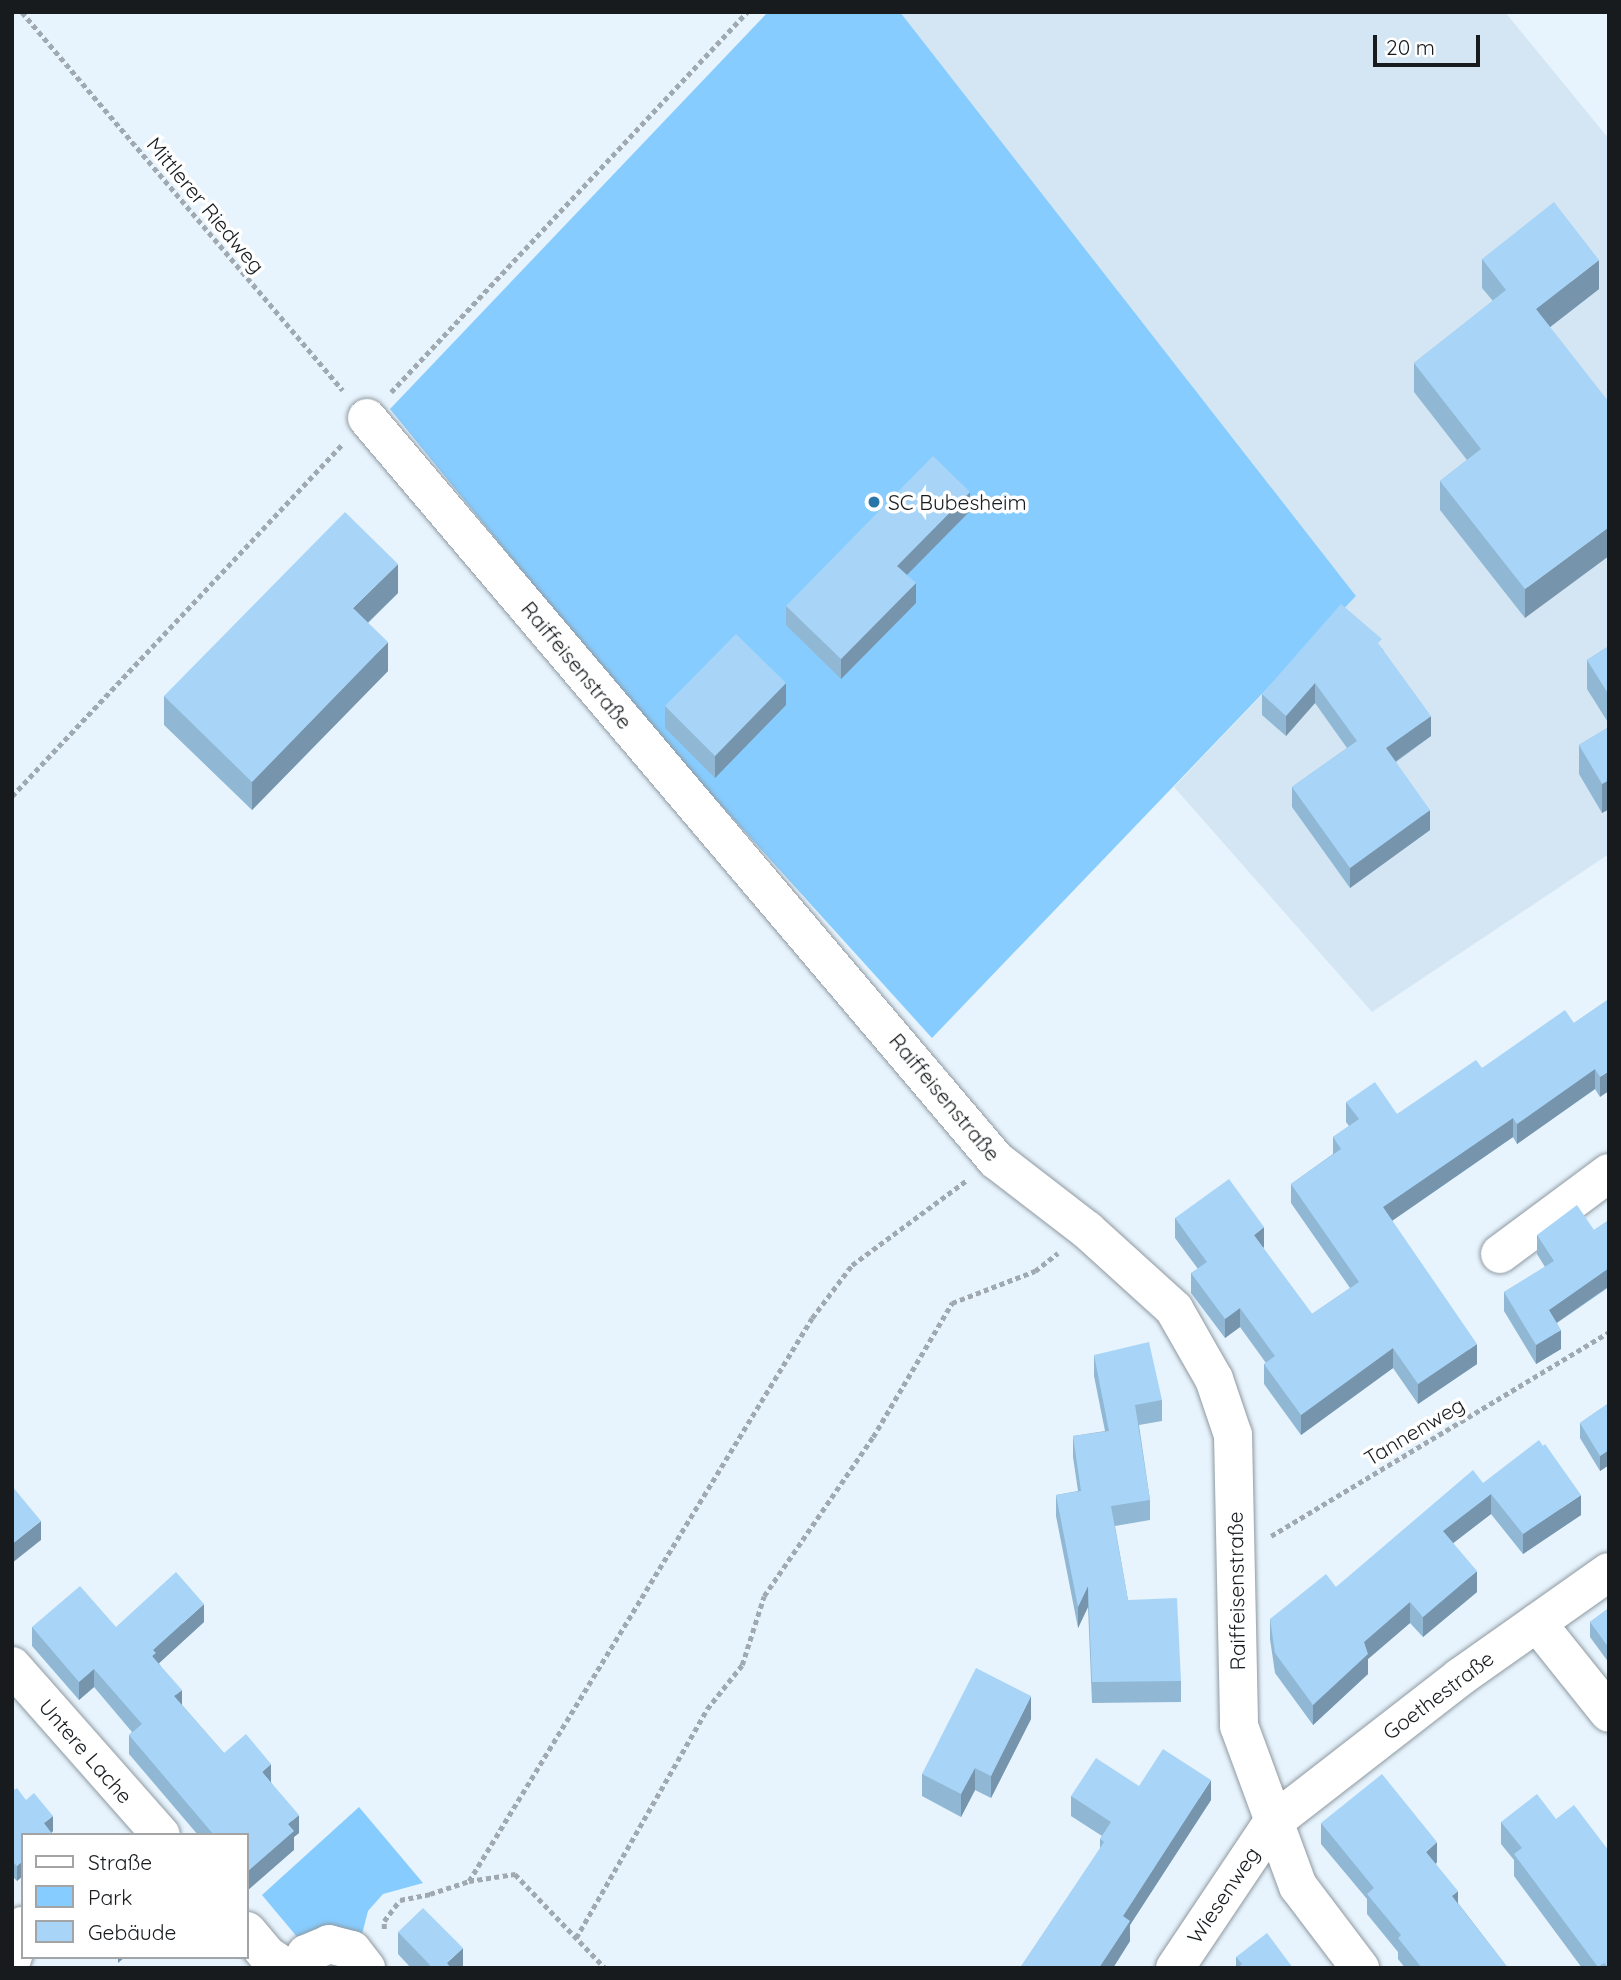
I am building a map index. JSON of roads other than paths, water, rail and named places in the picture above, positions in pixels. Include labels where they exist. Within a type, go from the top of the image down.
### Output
[{"type":"street","name":"Raiffeisenstraße","points":[[367,418],[996,1160],[1087,1230],[1174,1309],[1214,1379],[1233,1434],[1238,1726],[1272,1823],[1298,1886],[1360,1968]]},
{"type":"street","points":[[1500,1254],[1609,1173]]},
{"type":"street","name":"Goethestraße","points":[[1272,1823],[1460,1676],[1609,1572]]},
{"type":"street","points":[[1537,1623],[1609,1713]]},
{"type":"street","name":"Untere Lache","points":[[12,1667],[144,1829]]},
{"type":"street","name":"Wiesenweg","points":[[1175,1968],[1272,1823]]},
{"type":"street","points":[[12,1959],[21,1932]]},
{"type":"street","points":[[248,1932],[267,1955],[286,1968]]},
{"type":"street","points":[[297,1968],[306,1954],[329,1944],[352,1950],[364,1963]]},
{"type":"place","name":"SC Bubesheim","points":[[874,502]]}]
